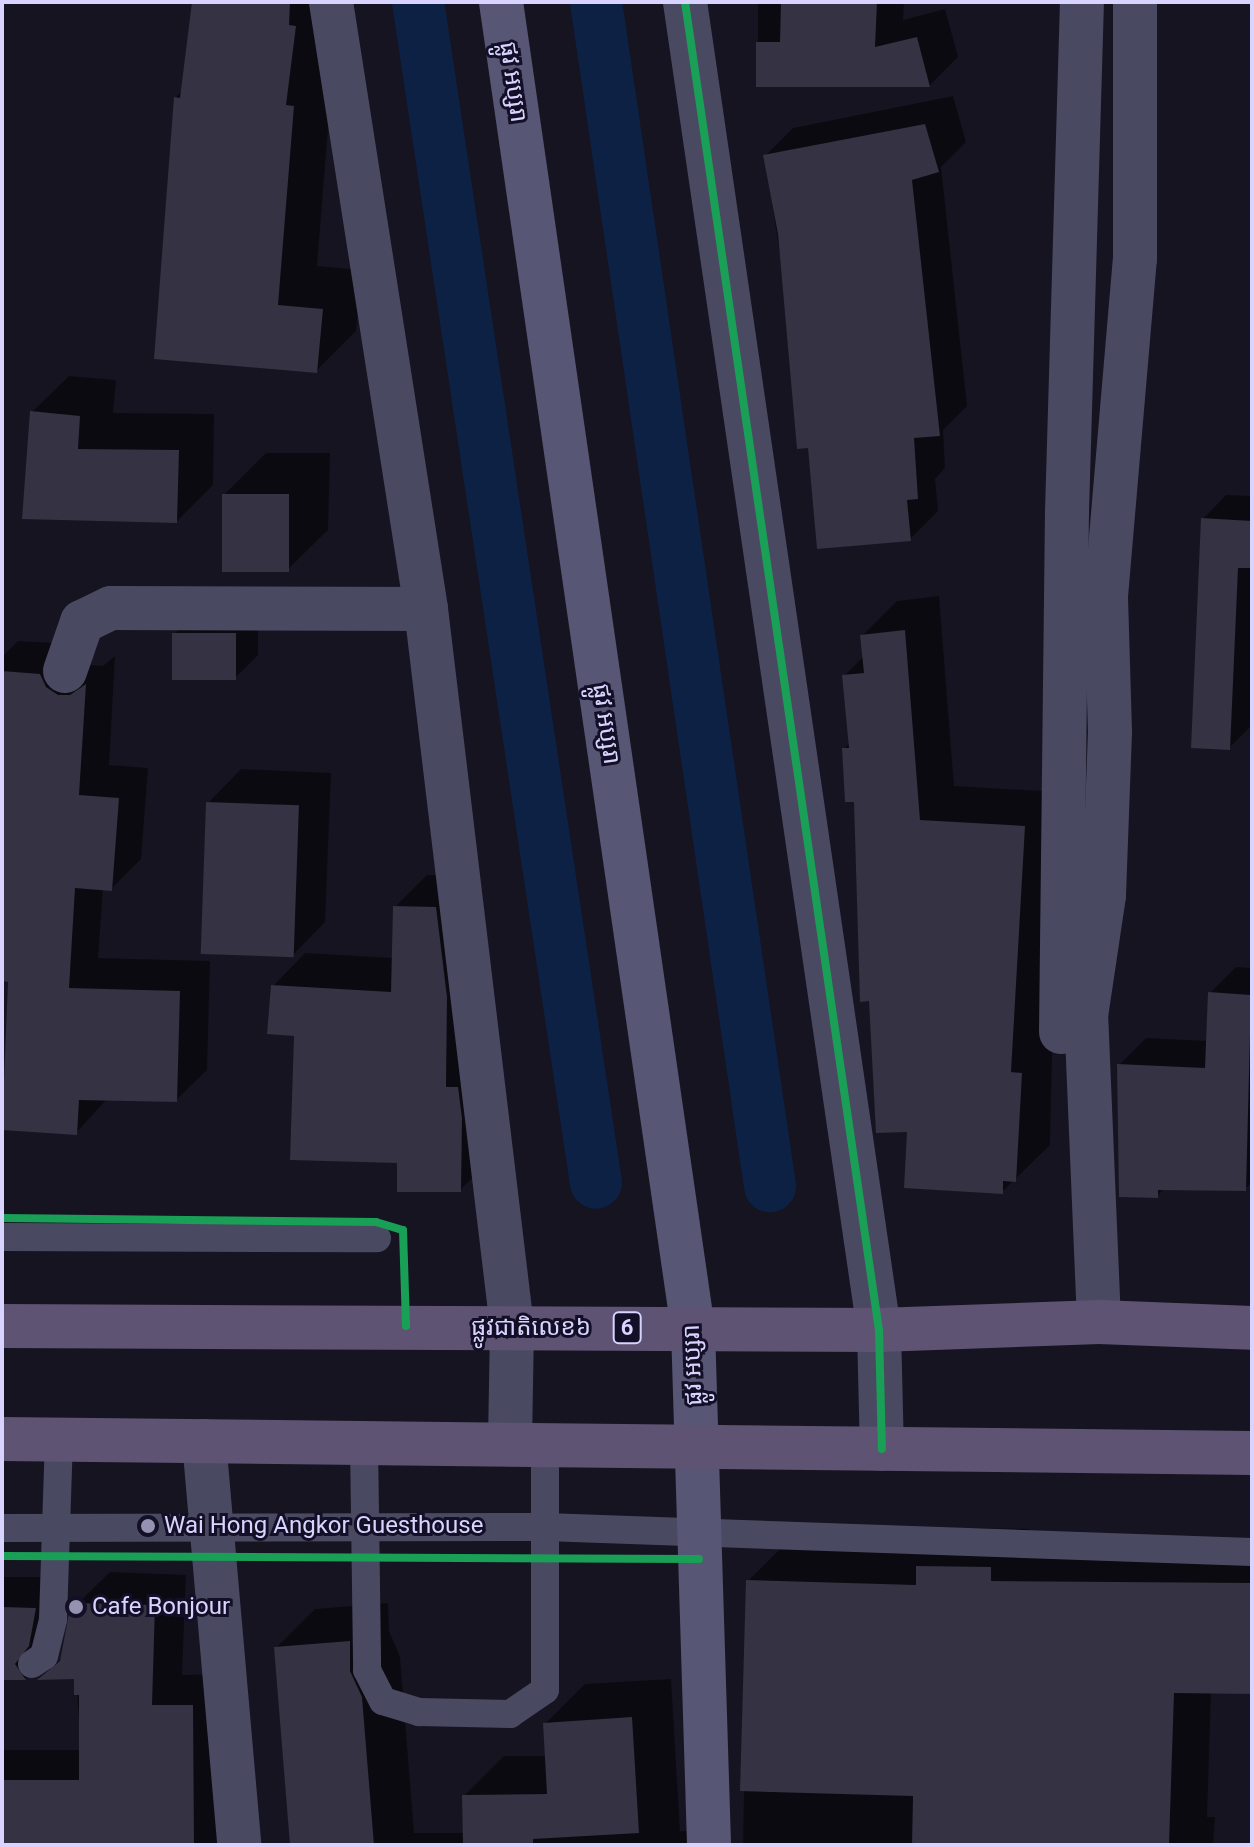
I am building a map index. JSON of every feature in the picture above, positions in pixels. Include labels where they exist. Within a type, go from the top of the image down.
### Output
[{"type":"main road","name":"ផ្លូវ អប្សរា","points":[[501,2],[693,1329],[709,1845]]},
{"type":"main road","name":"ផ្លូវជាតិលេខ៦","points":[[2,1326],[879,1330],[1099,1322],[1252,1328]]},
{"type":"main road","points":[[2,1439],[1252,1453]]},
{"type":"street","points":[[331,2],[426,609],[528,1445]]},
{"type":"street","points":[[685,2],[879,1330],[882,1449]]},
{"type":"street","points":[[1082,2],[1067,512],[1060,1133],[1069,1152],[1092,1167]]},
{"type":"street","points":[[1099,1322],[1086,1016],[1104,895],[1110,732],[1106,596],[1135,259],[1135,2]]},
{"type":"street","points":[[65,671],[82,622],[111,608],[426,609]]},
{"type":"street","points":[[204,1441],[239,1845]]},
{"type":"lane","points":[[2,1237],[377,1238]]},
{"type":"lane","points":[[32,1664],[44,1656],[53,1619],[59,1440]]},
{"type":"lane","points":[[364,1443],[367,1670],[383,1701],[419,1712],[510,1714],[545,1690],[545,1527],[528,1445]]},
{"type":"lane","points":[[2,1528],[212,1530],[365,1524],[545,1527],[699,1530],[1252,1552]]},
{"type":"building","points":[[192,2],[290,2],[289,25],[296,26],[286,105],[294,106],[278,305],[323,309],[317,373],[154,359],[174,97],[180,98]]},
{"type":"building","points":[[781,2],[877,2],[875,47],[917,37],[930,87],[756,87],[756,42],[780,42]]},
{"type":"building","points":[[925,124],[939,172],[912,180],[940,436],[914,438],[918,499],[907,500],[911,541],[817,549],[808,448],[797,449],[778,234],[763,155]]},
{"type":"building","points":[[30,411],[80,416],[78,449],[179,450],[177,523],[22,519]]},
{"type":"building","points":[[222,494],[289,494],[289,572],[222,572]]},
{"type":"building","points":[[1201,518],[1252,521],[1252,568],[1238,568],[1230,750],[1191,748]]},
{"type":"building","points":[[905,630],[920,820],[1025,826],[1011,1072],[1022,1073],[1016,1182],[1003,1181],[1003,1194],[904,1188],[907,1132],[876,1133],[869,1001],[860,1002],[854,802],[845,802],[842,748],[849,748],[842,675],[864,673],[860,635]]},
{"type":"building","points":[[172,633],[236,633],[236,680],[172,680]]},
{"type":"building","points":[[2,671],[40,674],[46,687],[58,695],[70,695],[86,684],[79,795],[119,798],[112,891],[75,888],[69,988],[180,991],[177,1102],[79,1100],[77,1135],[2,1130],[8,982],[2,981]]},
{"type":"building","points":[[206,802],[299,805],[294,957],[201,954]]},
{"type":"building","points":[[393,906],[436,907],[447,997],[446,1087],[458,1087],[462,1118],[461,1192],[397,1192],[397,1163],[290,1160],[294,1036],[267,1034],[271,985],[391,992]]},
{"type":"building","points":[[1208,992],[1251,995],[1246,1191],[1158,1190],[1158,1198],[1119,1197],[1117,1064],[1205,1068]]},
{"type":"building","points":[[916,1566],[991,1567],[991,1581],[1252,1583],[1252,1694],[1174,1693],[1169,1845],[912,1845],[913,1796],[740,1791],[746,1580],[916,1585]]},
{"type":"building","points":[[77,1603],[155,1605],[152,1705],[193,1705],[194,1845],[2,1845],[2,1780],[79,1780],[79,1695],[74,1695],[74,1679],[37,1680],[60,1661],[70,1608]]},
{"type":"building","points":[[2,1607],[36,1608],[29,1646],[15,1664],[26,1680],[2,1680]]},
{"type":"building","points":[[350,1641],[350,1671],[362,1697],[374,1845],[290,1845],[274,1647]]},
{"type":"building","points":[[632,1717],[639,1833],[533,1839],[533,1845],[463,1845],[462,1795],[547,1794],[543,1723]]},
{"type":"waterway","points":[[418,2],[596,1183]]},
{"type":"waterway","points":[[596,2],[770,1186]]},
{"type":"cycle path","points":[[685,2],[879,1330],[882,1449]]},
{"type":"cycle path","points":[[2,1218],[376,1222],[403,1230],[406,1326]]},
{"type":"cycle path","points":[[2,1556],[699,1559]]},
{"type":"place","name":"Wai Hong Angkor Guesthouse","points":[[148,1526]]},
{"type":"place","name":"Cafe Bonjour","points":[[76,1607]]}]
